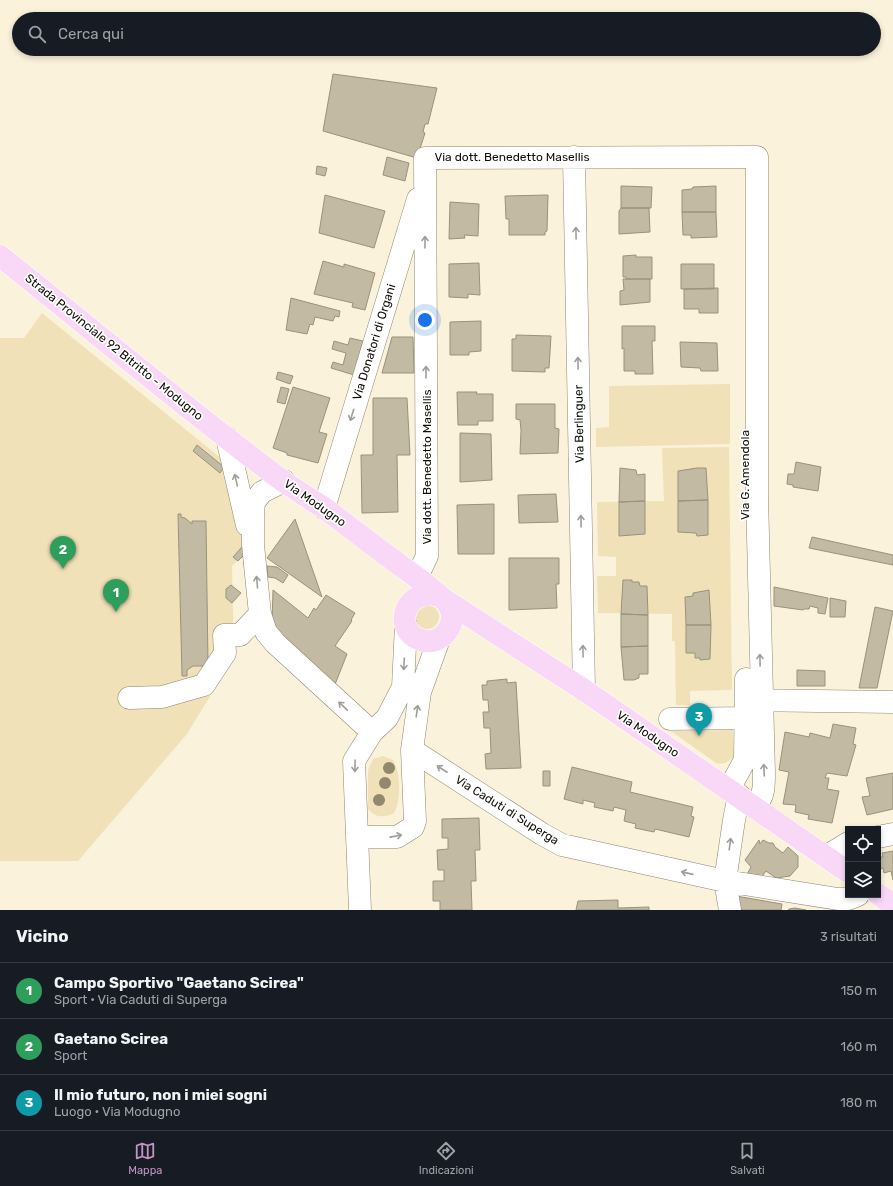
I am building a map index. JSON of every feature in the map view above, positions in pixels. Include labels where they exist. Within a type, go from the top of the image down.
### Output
[{"type":"main road","name":"Strada Provinciale 92 Bitritto - Modugno","points":[[0,256],[227,438]]},
{"type":"main road","name":"Via Modugno","points":[[227,438],[284,481],[324,508],[410,572],[442,598],[584,690],[845,870]]},
{"type":"main road","points":[[410,572],[406,617],[409,632],[416,638],[427,641],[468,625],[486,627]]},
{"type":"main road","points":[[406,617],[410,602],[417,596],[431,594],[442,598],[452,613],[445,633]]},
{"type":"main road","points":[[881,896],[893,905]]},
{"type":"street","name":"Via dott. Benedetto Masellis","points":[[410,572],[427,556],[425,167],[574,157],[750,157]]},
{"type":"street","name":"Via Berlinguer","points":[[574,157],[584,690]]},
{"type":"street","name":"Via G. Amendola","points":[[750,157],[751,706]]},
{"type":"street","name":"Via Donatori di Organi","points":[[324,508],[425,167]]},
{"type":"street","points":[[227,438],[253,545]]},
{"type":"street","points":[[284,481],[262,492],[254,502],[253,545],[260,614],[266,632],[275,643],[372,732]]},
{"type":"street","points":[[128,698],[162,698],[204,685],[225,653],[224,635],[240,635],[260,614]]},
{"type":"street","points":[[360,910],[354,761],[372,732],[386,718],[403,688],[406,617]]},
{"type":"street","points":[[358,837],[397,837],[413,827],[415,821],[412,750],[420,692],[445,633]]},
{"type":"street","points":[[670,720],[751,706],[893,702]]},
{"type":"street","points":[[741,797],[760,801],[764,786],[751,706]]},
{"type":"street","points":[[730,910],[725,881],[734,820],[741,797],[751,706]]},
{"type":"street","name":"Via Caduti di Superga","points":[[412,750],[542,834],[562,845],[725,881],[838,899],[850,898]]},
{"type":"street","points":[[881,836],[893,834]]},
{"type":"street","points":[[827,856],[845,845]]},
{"type":"shaded area","points":[[42,313],[227,463],[249,550],[232,566],[234,657],[187,734],[78,861],[0,861],[0,338],[24,338]]},
{"type":"shaded area","points":[[730,384],[730,444],[596,447],[596,428],[609,427],[609,386]]},
{"type":"shaded area","points":[[729,447],[732,690],[690,691],[690,705],[676,705],[675,641],[672,641],[672,614],[598,613],[597,576],[616,576],[616,557],[598,556],[597,502],[664,501],[662,448]]},
{"type":"shaded area","points":[[427,605],[436,608],[439,617],[436,626],[427,629],[418,626],[415,617],[418,608]]},
{"type":"shaded area","points":[[733,730],[734,756],[721,764],[716,763],[671,731]]},
{"type":"shaded area","points":[[383,756],[393,760],[396,765],[399,779],[399,794],[394,813],[387,816],[377,816],[368,809],[368,770],[373,759]]},
{"type":"building","points":[[333,74],[437,88],[428,124],[425,124],[423,132],[425,133],[417,158],[323,131]]},
{"type":"building","points":[[387,157],[409,163],[405,181],[383,175]]},
{"type":"building","points":[[317,166],[327,168],[325,176],[316,174]]},
{"type":"building","points":[[621,186],[652,187],[651,208],[621,208]]},
{"type":"building","points":[[716,186],[716,212],[682,212],[682,190],[692,189],[693,187]]},
{"type":"building","points":[[325,195],[385,211],[374,248],[319,233]]},
{"type":"building","points":[[548,195],[547,231],[545,232],[545,235],[509,235],[509,219],[506,219],[505,196]]},
{"type":"building","points":[[450,202],[479,204],[478,236],[464,235],[465,238],[449,239]]},
{"type":"building","points":[[621,208],[649,208],[650,232],[619,234],[619,211]]},
{"type":"building","points":[[682,212],[716,212],[717,237],[691,238],[691,235],[683,235]]},
{"type":"building","points":[[636,255],[636,257],[652,257],[652,279],[626,279],[626,277],[623,277],[623,256]]},
{"type":"building","points":[[323,261],[344,267],[344,264],[375,273],[365,310],[352,307],[353,303],[314,294]]},
{"type":"building","points":[[479,263],[480,295],[468,294],[468,298],[449,297],[449,264]]},
{"type":"building","points":[[681,264],[714,264],[714,289],[681,289]]},
{"type":"building","points":[[623,279],[650,279],[650,302],[620,305],[620,291],[624,290]]},
{"type":"building","points":[[718,288],[718,313],[699,313],[699,309],[684,309],[684,289]]},
{"type":"building","points":[[291,298],[340,311],[339,317],[335,316],[333,321],[315,317],[313,325],[310,324],[307,334],[286,330]]},
{"type":"building","points":[[481,321],[481,351],[469,352],[469,355],[450,355],[450,322]]},
{"type":"building","points":[[622,326],[655,326],[655,341],[652,341],[653,374],[635,374],[635,371],[624,371]]},
{"type":"building","points":[[516,335],[551,336],[549,368],[545,368],[545,372],[512,371],[512,339],[516,339]]},
{"type":"building","points":[[392,337],[413,337],[414,373],[382,373]]},
{"type":"building","points":[[350,338],[363,341],[354,375],[331,368],[333,362],[343,365],[346,353],[332,349],[334,341],[348,345]]},
{"type":"building","points":[[680,342],[717,343],[718,371],[701,371],[700,368],[681,367]]},
{"type":"building","points":[[278,372],[293,376],[290,384],[276,379]]},
{"type":"building","points":[[281,387],[289,389],[285,404],[277,402]]},
{"type":"building","points":[[293,387],[330,398],[319,432],[327,434],[318,463],[287,455],[287,453],[273,448]]},
{"type":"building","points":[[457,392],[493,394],[493,421],[478,421],[478,425],[458,425]]},
{"type":"building","points":[[373,398],[407,398],[410,455],[397,455],[398,512],[362,513],[361,455],[373,455]]},
{"type":"building","points":[[516,404],[555,404],[555,428],[559,429],[558,453],[520,454],[521,430],[520,420],[516,419]]},
{"type":"building","points":[[460,433],[491,434],[492,480],[460,482]]},
{"type":"building","points":[[197,445],[224,467],[220,473],[193,451]]},
{"type":"building","points":[[796,462],[821,467],[818,491],[793,487],[793,485],[787,484],[788,474],[794,474]]},
{"type":"building","points":[[620,468],[636,470],[637,475],[645,474],[645,501],[619,502]]},
{"type":"building","points":[[706,468],[708,500],[678,501],[678,471]]},
{"type":"building","points":[[556,494],[558,522],[519,523],[518,495]]},
{"type":"building","points":[[708,500],[708,535],[697,536],[696,533],[678,532],[678,501]]},
{"type":"building","points":[[645,501],[645,534],[619,536],[619,502]]},
{"type":"building","points":[[494,504],[494,554],[458,554],[457,505]]},
{"type":"building","points":[[178,514],[181,514],[181,517],[185,518],[192,524],[192,521],[206,521],[208,666],[193,666],[187,670],[187,676],[182,676]]},
{"type":"building","points":[[295,519],[322,597],[267,558]]},
{"type":"building","points":[[812,537],[893,555],[893,565],[809,548]]},
{"type":"building","points":[[242,547],[247,552],[238,561],[233,557]]},
{"type":"building","points":[[509,558],[559,558],[559,584],[556,584],[557,608],[509,610]]},
{"type":"building","points":[[267,566],[277,567],[288,575],[283,583],[275,578],[268,577]]},
{"type":"building","points":[[623,580],[632,580],[632,582],[639,582],[640,586],[647,586],[648,615],[621,614]]},
{"type":"building","points":[[231,585],[241,593],[232,603],[226,598],[226,589]]},
{"type":"building","points":[[774,587],[828,598],[825,614],[818,613],[818,608],[810,606],[809,609],[803,610],[774,606]]},
{"type":"building","points":[[273,590],[308,618],[314,608],[316,610],[326,595],[355,613],[351,620],[352,621],[335,646],[347,654],[334,687],[275,629],[272,623]]},
{"type":"building","points":[[709,590],[711,625],[686,625],[685,597],[693,596],[693,593]]},
{"type":"building","points":[[830,598],[846,601],[845,617],[830,617]]},
{"type":"building","points":[[875,607],[893,611],[877,688],[859,688]]},
{"type":"building","points":[[621,614],[648,615],[648,646],[621,647]]},
{"type":"building","points":[[686,625],[711,625],[710,659],[700,660],[700,658],[695,658],[695,653],[686,653]]},
{"type":"building","points":[[648,646],[648,674],[639,674],[639,678],[634,680],[624,680],[621,647]]},
{"type":"building","points":[[797,670],[825,671],[825,686],[797,686]]},
{"type":"building","points":[[507,679],[507,683],[516,682],[521,768],[486,769],[485,754],[491,753],[490,728],[484,728],[483,712],[489,712],[488,700],[483,700],[482,685],[487,685],[487,681]]},
{"type":"building","points":[[833,724],[856,728],[853,744],[856,745],[847,776],[827,773],[825,778],[829,778],[827,789],[839,791],[832,823],[808,819],[809,815],[795,812],[796,805],[783,804],[789,772],[779,770],[785,732],[809,737],[810,733],[830,738]]},
{"type":"building","points":[[572,767],[632,782],[630,792],[693,807],[691,816],[694,817],[689,837],[655,829],[654,832],[635,828],[636,824],[624,821],[626,810],[614,807],[613,811],[594,807],[595,803],[583,800],[583,804],[564,799]]},
{"type":"building","points":[[543,771],[550,771],[550,786],[543,786]]},
{"type":"building","points":[[893,773],[893,809],[867,815],[862,797],[870,796],[866,778]]},
{"type":"building","points":[[479,818],[480,850],[475,850],[476,881],[471,881],[472,910],[440,910],[440,901],[433,901],[433,881],[444,881],[444,870],[438,870],[437,850],[448,849],[448,838],[442,838],[442,819]]},
{"type":"building","points":[[759,840],[760,844],[763,840],[773,843],[775,847],[783,853],[788,847],[798,856],[798,867],[790,876],[776,878],[766,871],[760,879],[746,876],[751,867],[745,860]]},
{"type":"building","points":[[893,851],[893,880],[891,871],[884,873],[883,868],[881,869],[881,857],[883,857],[882,853]]},
{"type":"building","points":[[736,896],[782,904],[781,910],[737,910]]},
{"type":"building","points":[[618,900],[618,908],[649,907],[649,910],[576,910],[578,901]]},
{"type":"building","points":[[795,908],[806,910],[788,910]]},
{"type":"place","name":"Gaetano Scirea","points":[[63,569]]},
{"type":"place","name":"Campo Sportivo \"Gaetano Scirea\"","points":[[116,612]]},
{"type":"place","name":"Il mio futuro, non i miei sogni","points":[[699,736]]}]
